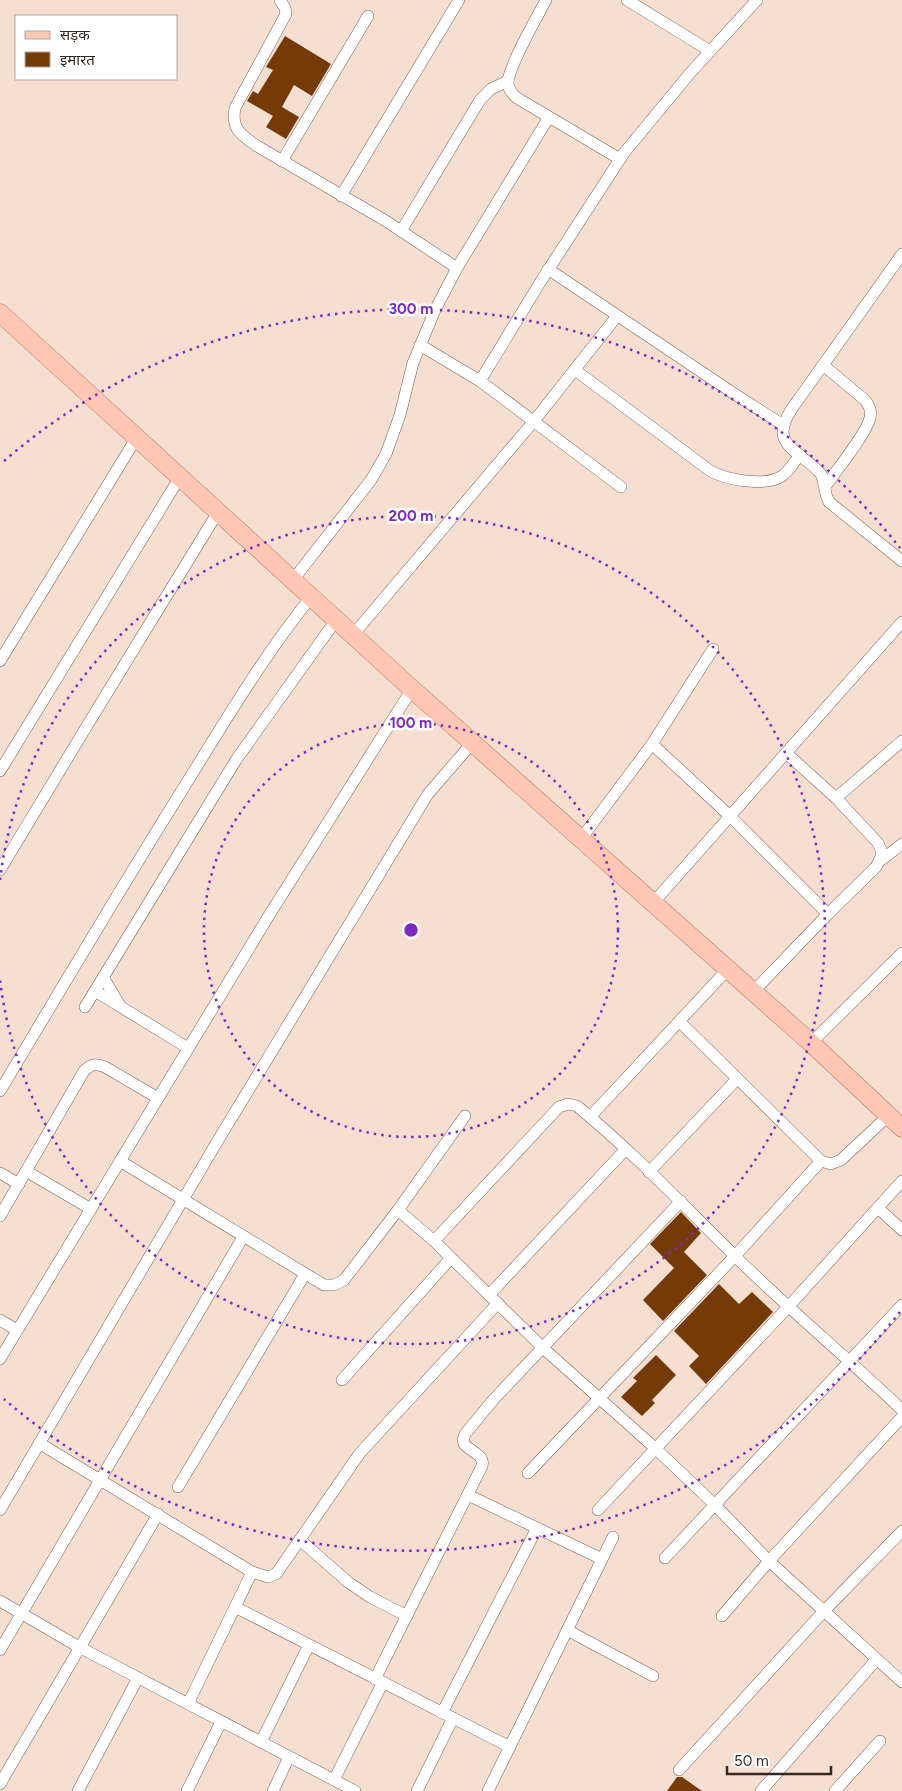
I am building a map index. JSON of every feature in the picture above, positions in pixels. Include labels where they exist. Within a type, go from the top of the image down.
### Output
[{"type":"main road","points":[[0,313],[412,689],[811,1043],[902,1128]]},
{"type":"street","points":[[280,0],[286,14],[235,108],[234,123],[240,133],[246,139],[400,231],[457,268]]},
{"type":"street","points":[[341,196],[459,0]]},
{"type":"street","points":[[546,0],[514,64],[508,81],[509,88],[517,98],[620,159]]},
{"type":"street","points":[[628,0],[710,51]]},
{"type":"street","points":[[480,381],[548,269],[620,159],[685,79],[757,0]]},
{"type":"street","points":[[282,161],[368,16]]},
{"type":"street","points":[[400,231],[480,100],[491,89],[508,81]]},
{"type":"street","points":[[293,580],[362,492],[386,454],[397,423],[413,363],[435,310],[457,268],[549,117]]},
{"type":"street","points":[[902,254],[791,410],[783,424],[782,430],[787,444],[821,474],[829,502],[902,561]]},
{"type":"street","points":[[548,269],[732,393],[783,424]]},
{"type":"street","points":[[353,635],[534,421],[618,316]]},
{"type":"street","points":[[420,345],[480,381],[621,488]]},
{"type":"street","points":[[823,365],[864,400],[868,405],[871,416],[864,431],[825,486]]},
{"type":"street","points":[[575,370],[709,470],[720,476],[738,480],[764,481],[776,479],[785,473],[800,455]]},
{"type":"street","points":[[0,661],[137,437]]},
{"type":"street","points":[[0,771],[180,477]]},
{"type":"street","points":[[0,870],[218,512]]},
{"type":"street","points":[[0,1091],[201,760],[279,637],[311,597]]},
{"type":"street","points":[[85,1007],[236,760],[336,620]]},
{"type":"street","points":[[653,903],[902,622]]},
{"type":"street","points":[[581,839],[652,744],[713,649]]},
{"type":"street","points":[[0,1359],[268,917],[412,689]]},
{"type":"street","points":[[836,798],[902,741]]},
{"type":"street","points":[[0,1510],[323,966],[428,794],[473,742]]},
{"type":"street","points":[[652,744],[730,816],[828,914]]},
{"type":"street","points":[[786,753],[836,798],[878,843],[881,850],[880,861]]},
{"type":"street","points":[[753,992],[880,861],[902,844]]},
{"type":"street","points":[[811,1043],[902,954]]},
{"type":"street","points":[[590,1118],[728,969]]},
{"type":"street","points":[[103,977],[120,1006]]},
{"type":"street","points":[[95,991],[188,1048]]},
{"type":"street","points":[[680,1022],[821,1161],[831,1164],[841,1160],[889,1115]]},
{"type":"street","points":[[0,1216],[84,1071],[90,1065],[97,1064],[105,1067],[158,1098]]},
{"type":"street","points":[[649,1172],[737,1079]]},
{"type":"street","points":[[434,1241],[559,1107],[568,1104],[577,1106],[681,1201],[735,1256],[850,1360],[902,1410]]},
{"type":"street","points":[[120,1161],[305,1274],[324,1285],[334,1285],[344,1280],[398,1210],[466,1116]]},
{"type":"street","points":[[39,1443],[252,1572],[268,1577],[276,1574],[360,1453],[624,1150]]},
{"type":"street","points":[[528,1473],[735,1256],[821,1161]]},
{"type":"street","points":[[26,1171],[91,1208]]},
{"type":"street","points":[[0,1172],[19,1184]]},
{"type":"street","points":[[598,1510],[789,1306],[902,1181]]},
{"type":"street","points":[[334,1780],[407,1616],[484,1461],[482,1457],[464,1444],[463,1440],[466,1434],[494,1399],[681,1201]]},
{"type":"street","points":[[878,1208],[902,1230]]},
{"type":"street","points":[[398,1210],[434,1241],[543,1348],[655,1448],[714,1504],[769,1561],[902,1682]]},
{"type":"street","points":[[0,1650],[243,1237]]},
{"type":"street","points":[[342,1380],[451,1258]]},
{"type":"street","points":[[178,1487],[305,1274]]},
{"type":"street","points":[[664,1558],[902,1305]]},
{"type":"street","points":[[0,1320],[17,1330]]},
{"type":"street","points":[[722,1616],[769,1561],[902,1417]]},
{"type":"street","points":[[468,1495],[602,1559]]},
{"type":"street","points":[[0,1784],[158,1514]]},
{"type":"street","points":[[442,1713],[537,1528]]},
{"type":"street","points":[[678,1770],[824,1611],[902,1531]]},
{"type":"street","points":[[488,1791],[613,1537]]},
{"type":"street","points":[[300,1540],[348,1582],[370,1597],[407,1616]]},
{"type":"street","points":[[188,1704],[252,1572]]},
{"type":"street","points":[[0,1601],[79,1648],[355,1791]]},
{"type":"street","points":[[235,1607],[510,1747]]},
{"type":"street","points":[[567,1630],[654,1676]]},
{"type":"street","points":[[260,1742],[310,1645]]},
{"type":"street","points":[[761,1791],[876,1660]]},
{"type":"street","points":[[78,1791],[138,1678]]},
{"type":"street","points":[[417,1791],[453,1718]]},
{"type":"street","points":[[187,1791],[221,1722]]},
{"type":"street","points":[[835,1791],[880,1742]]},
{"type":"street","points":[[273,1791],[289,1757]]},
{"type":"building","points":[[285,36],[331,64],[312,96],[294,85],[282,107],[299,117],[286,139],[266,127],[273,116],[247,101],[253,91],[258,94],[273,70],[266,67]]},
{"type":"building","points":[[681,1212],[701,1233],[684,1252],[707,1275],[663,1321],[643,1300],[674,1268],[650,1244]]},
{"type":"building","points":[[719,1284],[739,1304],[752,1292],[773,1312],[706,1384],[689,1366],[699,1356],[674,1331]]},
{"type":"building","points":[[656,1355],[676,1375],[652,1400],[655,1403],[642,1416],[621,1397],[637,1381],[633,1378]]},
{"type":"building","points":[[677,1777],[682,1777],[702,1791],[667,1791]]}]
